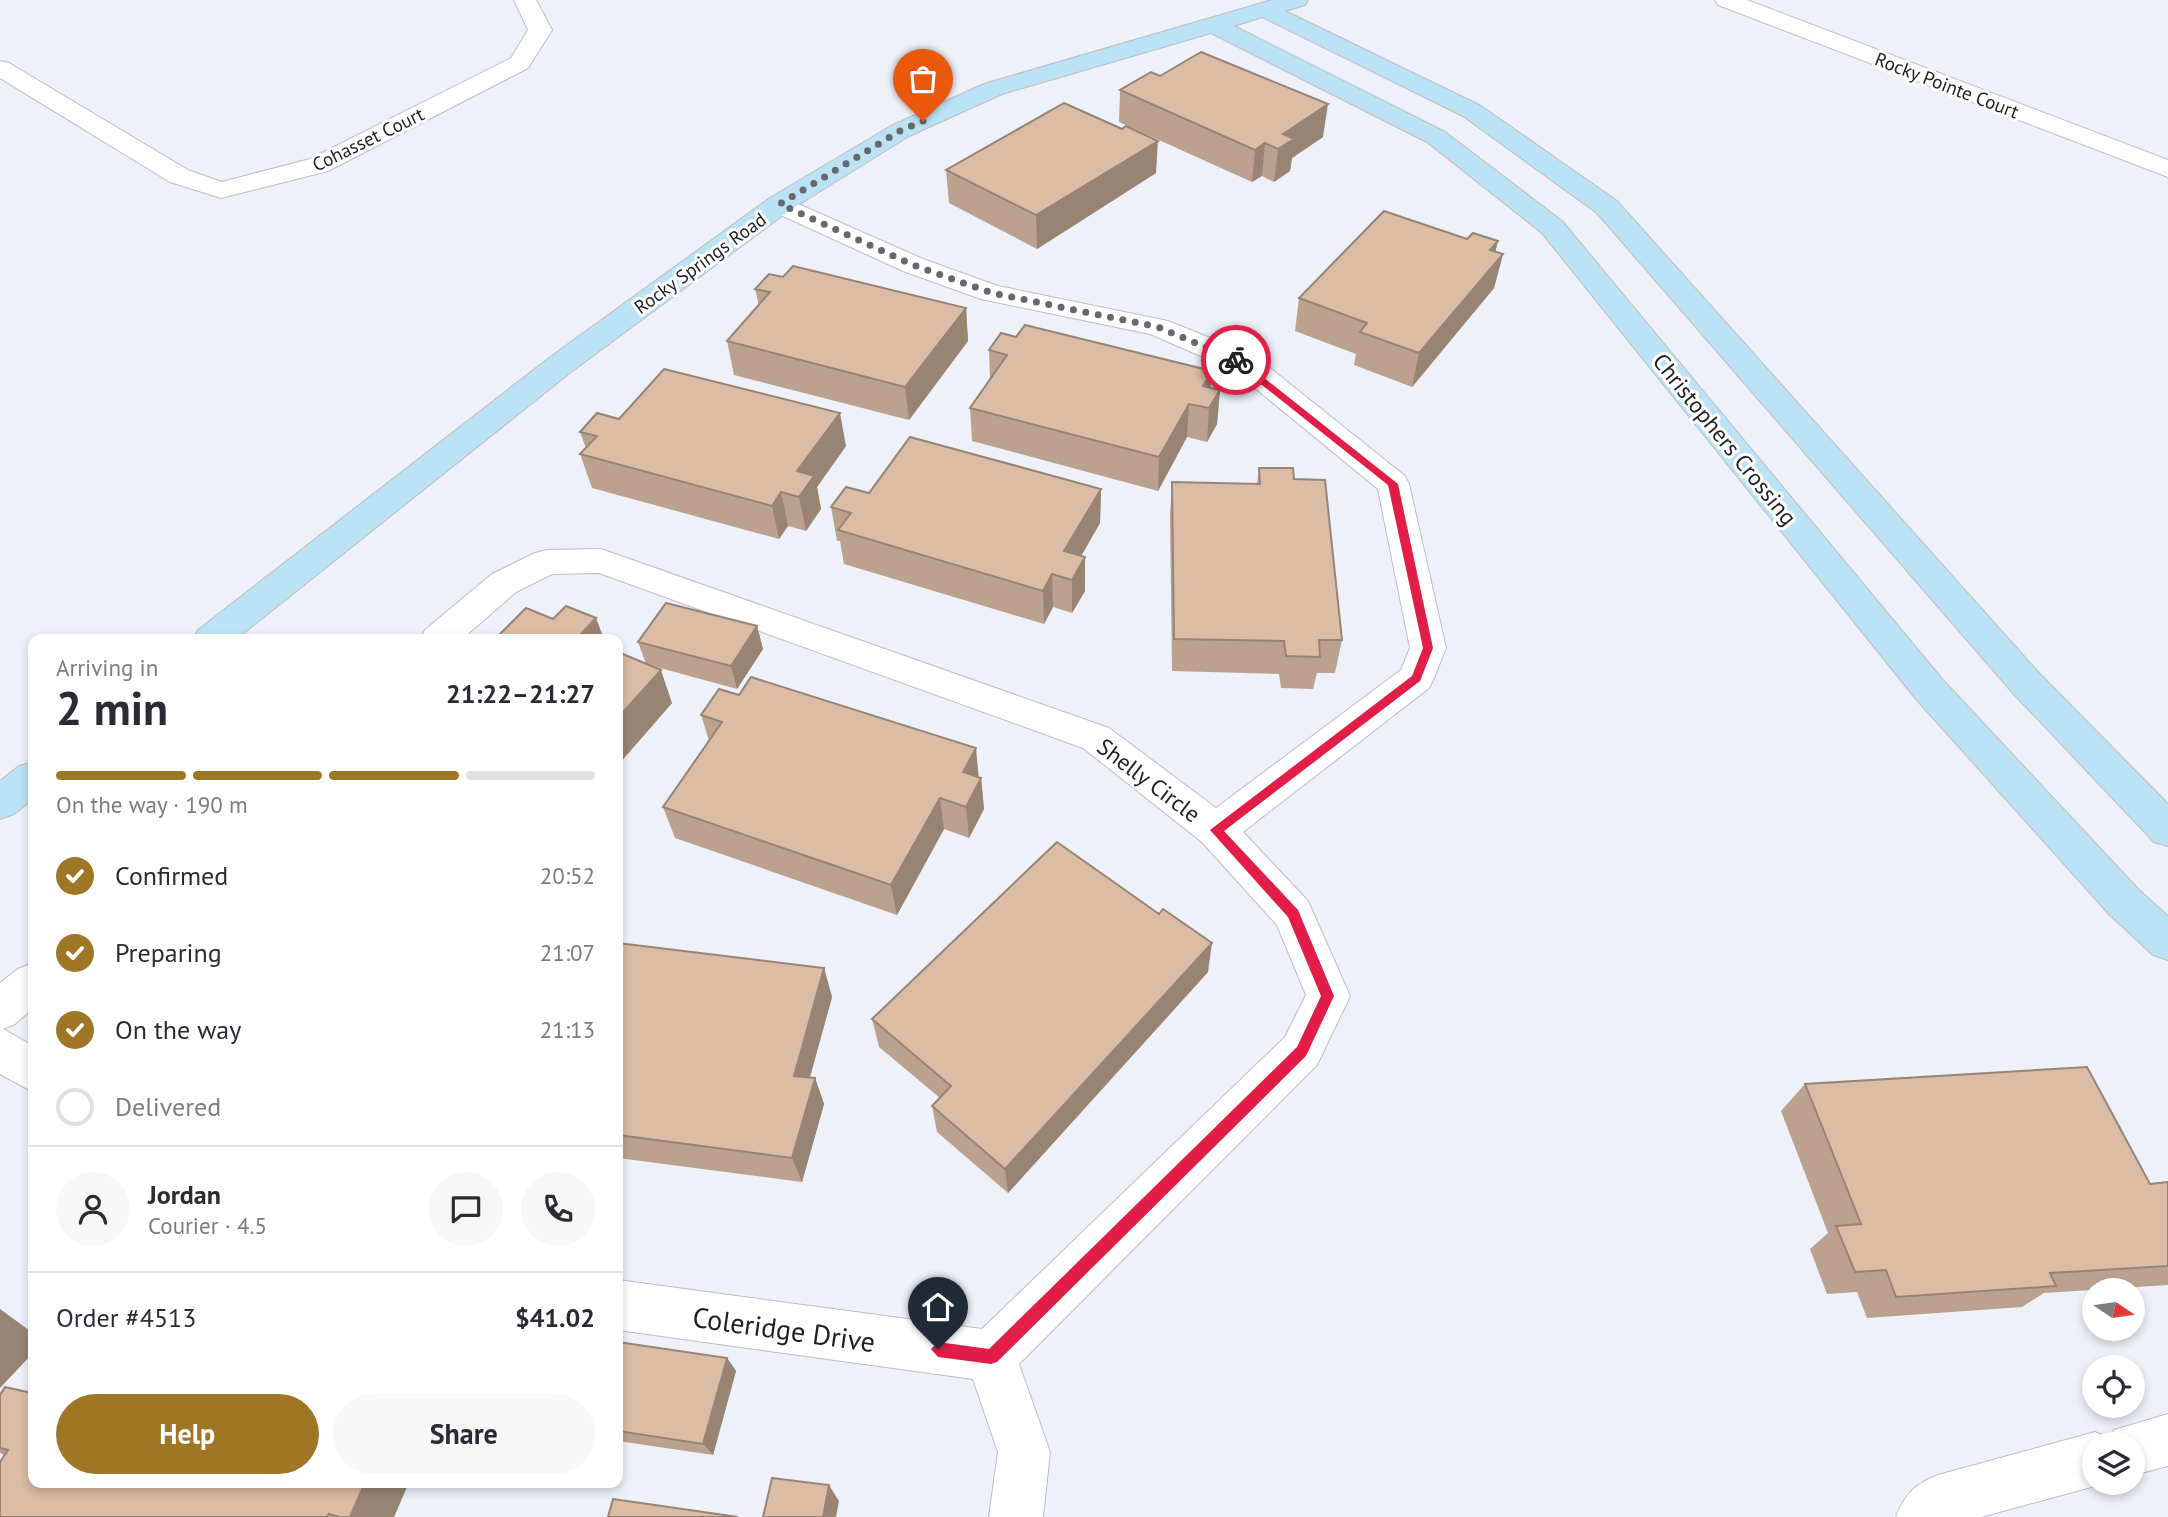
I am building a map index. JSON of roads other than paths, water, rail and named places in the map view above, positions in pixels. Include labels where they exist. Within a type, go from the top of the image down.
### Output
[{"type":"street","name":"Cohasset Court","points":[[0,68],[179,176],[221,190],[319,165],[520,63],[540,30],[525,0]]},
{"type":"street","name":"Rocky Springs Road","points":[[217,634],[550,374],[780,204],[900,131],[993,89],[1297,0]]},
{"type":"street","name":"Rocky Pointe Court","points":[[1726,0],[2168,169]]},
{"type":"street","points":[[1265,10],[1472,111],[1607,207],[2025,682],[2168,830]]},
{"type":"street","name":"Christophers Crossing","points":[[1212,24],[1436,138],[1552,227],[1929,689],[2124,902],[2168,942]]},
{"type":"street","points":[[780,204],[913,265],[992,293],[1158,327],[1244,363],[1393,484],[1428,648],[1416,678],[1216,830]]},
{"type":"street","name":"Shelly Circle","points":[[444,634],[504,583],[547,562],[601,561],[1096,738],[1216,830],[1293,914],[1328,996],[1301,1051],[991,1356]]},
{"type":"street","points":[[0,803],[28,781]]},
{"type":"street","points":[[0,1010],[28,986]]},
{"type":"street","points":[[0,1048],[28,1068]]},
{"type":"street","name":"Coleridge Drive","points":[[623,1306],[991,1356]]},
{"type":"street","points":[[991,1356],[1024,1452],[1016,1517]]},
{"type":"street","points":[[2145,1446],[2168,1440]]},
{"type":"street","points":[[1923,1517],[1938,1502],[2082,1463]]}]
